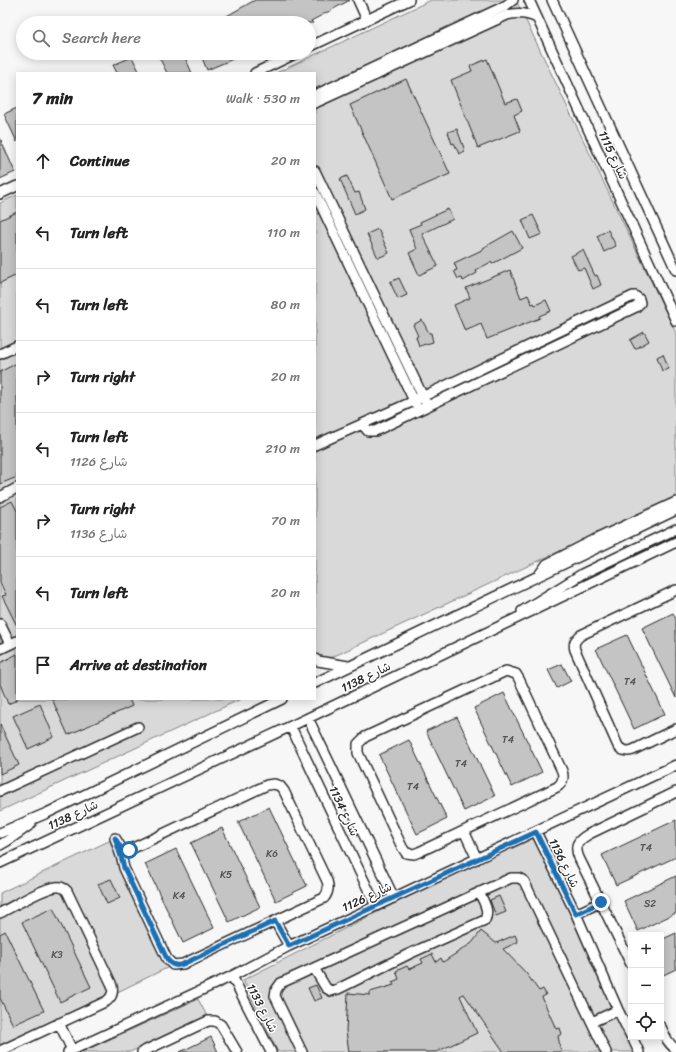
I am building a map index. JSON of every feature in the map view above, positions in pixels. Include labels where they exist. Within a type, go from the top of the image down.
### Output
[{"type":"street","points":[[358,0],[367,20]]},
{"type":"street","points":[[316,44],[409,0]]},
{"type":"street","points":[[316,95],[505,6],[513,0]]},
{"type":"street","name":"شارع 1115","points":[[528,0],[676,321]]},
{"type":"street","name":"شارع 1115","points":[[552,0],[676,270]]},
{"type":"street","points":[[316,103],[507,15],[523,13],[537,18]]},
{"type":"street","points":[[269,70],[285,60]]},
{"type":"street","points":[[316,173],[418,399],[418,410]]},
{"type":"street","points":[[0,194],[16,186]]},
{"type":"street","points":[[316,195],[418,399],[427,406]]},
{"type":"street","points":[[316,445],[362,424],[418,399],[633,296],[639,299],[640,303],[636,307],[373,432],[368,431],[362,424]]},
{"type":"street","points":[[665,296],[676,310]]},
{"type":"street","points":[[0,354],[16,346]]},
{"type":"street","points":[[0,496],[16,488]]},
{"type":"street","points":[[538,577],[547,564],[594,540],[676,502]]},
{"type":"street","name":"شارع 1138","points":[[316,682],[676,510]]},
{"type":"street","points":[[501,625],[532,604],[582,574],[676,529]]},
{"type":"street","name":"شارع 1138","points":[[0,863],[291,727],[676,542]]},
{"type":"street","points":[[676,590],[581,635],[574,642],[575,650],[618,746],[622,750],[633,750],[676,729]]},
{"type":"street","points":[[0,624],[13,642],[0,649]]},
{"type":"street","points":[[316,660],[348,666]]},
{"type":"street","points":[[503,672],[513,673],[520,679],[562,771],[563,779],[557,787],[464,831],[414,854],[406,853],[358,753],[357,747],[362,739],[372,734],[503,672]]},
{"type":"street","name":"شارع 1138","points":[[0,834],[47,813],[278,700]]},
{"type":"street","name":"شارع 1134","points":[[308,718],[394,898]]},
{"type":"street","points":[[0,791],[138,726]]},
{"type":"street","name":"شارع 1134","points":[[291,727],[376,906]]},
{"type":"street","name":"شارع 1126","points":[[70,1051],[88,1048],[289,946],[536,832],[676,765]]},
{"type":"street","points":[[274,784],[280,786],[284,791],[327,881],[329,889],[324,898],[275,921],[183,964],[173,965],[167,959],[124,868],[115,838],[125,854],[129,850],[267,785],[274,784]]},
{"type":"street","points":[[628,958],[579,858],[576,850],[577,844],[581,839],[589,834],[676,792]]},
{"type":"street","points":[[0,844],[7,841],[47,813]]},
{"type":"street","points":[[464,831],[477,859]]},
{"type":"street","name":"شارع 1136","points":[[536,832],[576,914],[628,1030]]},
{"type":"street","points":[[302,1052],[275,996],[276,990],[281,983],[511,878],[519,878],[524,881],[606,1052]]},
{"type":"street","points":[[0,912],[48,889],[61,887],[67,891],[111,983],[113,992],[107,1001],[0,1052]]},
{"type":"street","points":[[314,968],[326,988],[331,991],[338,989],[409,954],[485,920],[487,915],[486,907],[479,892]]},
{"type":"street","points":[[576,914],[601,902]]},
{"type":"street","points":[[275,921],[289,946]]},
{"type":"street","name":"شارع 1133","points":[[232,976],[271,1052]]},
{"type":"street","points":[[592,1022],[618,1010]]},
{"type":"street","points":[[142,1052],[208,1021],[215,1020],[222,1025],[237,1052]]},
{"type":"street","points":[[59,1023],[70,1051]]},
{"type":"street","points":[[664,1034],[667,1041],[676,1049]]},
{"type":"street","name":"شارع 1136","points":[[633,1040],[639,1052]]},
{"type":"shaded area","points":[[431,0],[516,0],[676,333],[676,497],[316,665],[316,72],[278,72],[304,60],[316,60],[316,54]]},
{"type":"shaded area","points":[[16,195],[16,700],[239,700],[0,811],[0,203]]},
{"type":"shaded area","points":[[536,832],[628,1023],[628,1040],[636,1040],[642,1052],[278,1052],[243,980]]},
{"type":"shaded area","points":[[115,838],[173,965],[0,1049],[0,893]]},
{"type":"shaded area","points":[[198,999],[207,1016],[130,1052],[82,1052]]},
{"type":"building","points":[[255,0],[350,0],[316,18],[316,16],[227,16]]},
{"type":"building","points":[[487,59],[505,103],[517,99],[522,111],[514,115],[520,131],[478,148],[451,80],[472,71],[470,66]]},
{"type":"building","points":[[125,60],[134,60],[140,72],[116,72],[113,65]]},
{"type":"building","points":[[160,60],[186,60],[192,72],[166,72]]},
{"type":"building","points":[[203,60],[231,60],[207,70]]},
{"type":"building","points":[[406,79],[450,174],[392,199],[350,105]]},
{"type":"building","points":[[16,108],[16,140],[4,114]]},
{"type":"building","points":[[457,129],[465,151],[459,154],[454,143],[452,144],[448,132]]},
{"type":"building","points":[[0,138],[15,172],[0,179]]},
{"type":"building","points":[[347,176],[355,193],[359,192],[365,209],[355,214],[340,179]]},
{"type":"building","points":[[448,209],[453,219],[422,234],[438,266],[419,275],[409,253],[417,249],[409,229],[421,224],[420,222]]},
{"type":"building","points":[[16,212],[16,275],[0,283],[0,220]]},
{"type":"building","points":[[533,215],[542,234],[530,239],[522,220]]},
{"type":"building","points":[[378,229],[389,253],[378,258],[367,234]]},
{"type":"building","points":[[608,230],[616,246],[604,252],[597,236]]},
{"type":"building","points":[[513,231],[522,248],[492,264],[491,262],[476,270],[477,273],[463,281],[462,278],[458,279],[454,271],[457,270],[454,263],[484,249],[483,248]]},
{"type":"building","points":[[583,250],[595,276],[597,275],[601,285],[593,289],[584,268],[578,270],[571,256]]},
{"type":"building","points":[[510,270],[521,298],[528,295],[532,304],[534,303],[535,305],[546,300],[551,311],[539,316],[540,318],[487,339],[481,324],[465,331],[454,305],[470,298],[466,288]]},
{"type":"building","points":[[399,278],[407,295],[398,299],[390,282]]},
{"type":"building","points":[[422,320],[429,333],[431,333],[433,342],[419,346],[416,337],[418,336],[413,325]]},
{"type":"building","points":[[644,332],[649,341],[635,349],[630,340]]},
{"type":"building","points":[[663,354],[669,369],[662,371],[657,357]]},
{"type":"building","points":[[16,364],[16,477],[0,484],[0,372]]},
{"type":"building","points":[[12,501],[16,509],[16,624],[2,596],[6,595],[0,582],[0,507]]},
{"type":"building","points":[[673,613],[676,619],[676,698],[642,628]]},
{"type":"building","points":[[627,635],[665,714],[634,729],[596,649]]},
{"type":"building","points":[[16,655],[17,700],[8,704],[0,684],[0,663]]},
{"type":"building","points":[[562,664],[571,681],[557,688],[548,670]]},
{"type":"building","points":[[504,693],[542,772],[512,787],[474,708]]},
{"type":"building","points":[[52,700],[129,700],[132,706],[68,735]]},
{"type":"building","points":[[40,704],[54,737],[28,749],[13,716]]},
{"type":"building","points":[[457,717],[495,796],[464,811],[426,731]]},
{"type":"building","points":[[0,724],[19,765],[0,774]]},
{"type":"building","points":[[409,740],[447,819],[417,834],[379,755]]},
{"type":"building","points":[[269,807],[307,886],[276,901],[238,822]]},
{"type":"building","points":[[676,820],[676,857],[616,885],[602,855]]},
{"type":"building","points":[[222,828],[260,907],[229,922],[191,843]]},
{"type":"building","points":[[176,849],[214,928],[183,943],[145,864]]},
{"type":"building","points":[[676,876],[676,913],[638,931],[624,901]]},
{"type":"building","points":[[111,879],[120,898],[107,904],[98,884]]},
{"type":"building","points":[[499,896],[506,912],[496,916],[490,900]]},
{"type":"building","points":[[53,908],[91,987],[60,1002],[22,922]]},
{"type":"building","points":[[5,931],[44,1011],[13,1025],[0,998],[0,934]]},
{"type":"building","points":[[481,931],[496,943],[515,935],[518,942],[503,949],[526,973],[539,991],[543,989],[546,995],[542,997],[556,1029],[560,1028],[562,1034],[558,1036],[561,1052],[504,1052],[464,994],[460,996],[477,1033],[436,1052],[349,1052],[346,1031],[348,993],[370,995],[370,992],[394,985],[392,982],[399,979],[396,971],[407,966],[409,969],[423,963],[421,959],[432,954],[436,962],[441,958],[443,962],[472,943]]},
{"type":"building","points":[[676,933],[676,969],[664,975],[664,968],[664,939]]},
{"type":"building","points":[[316,985],[322,998],[314,1001],[308,988]]},
{"type":"building","points":[[211,1037],[218,1052],[180,1052]]},
{"type":"route","points":[[129,850],[125,854],[115,838],[124,868],[167,959],[171,964],[177,966],[275,921],[289,946],[536,832],[576,914],[601,902]]}]
